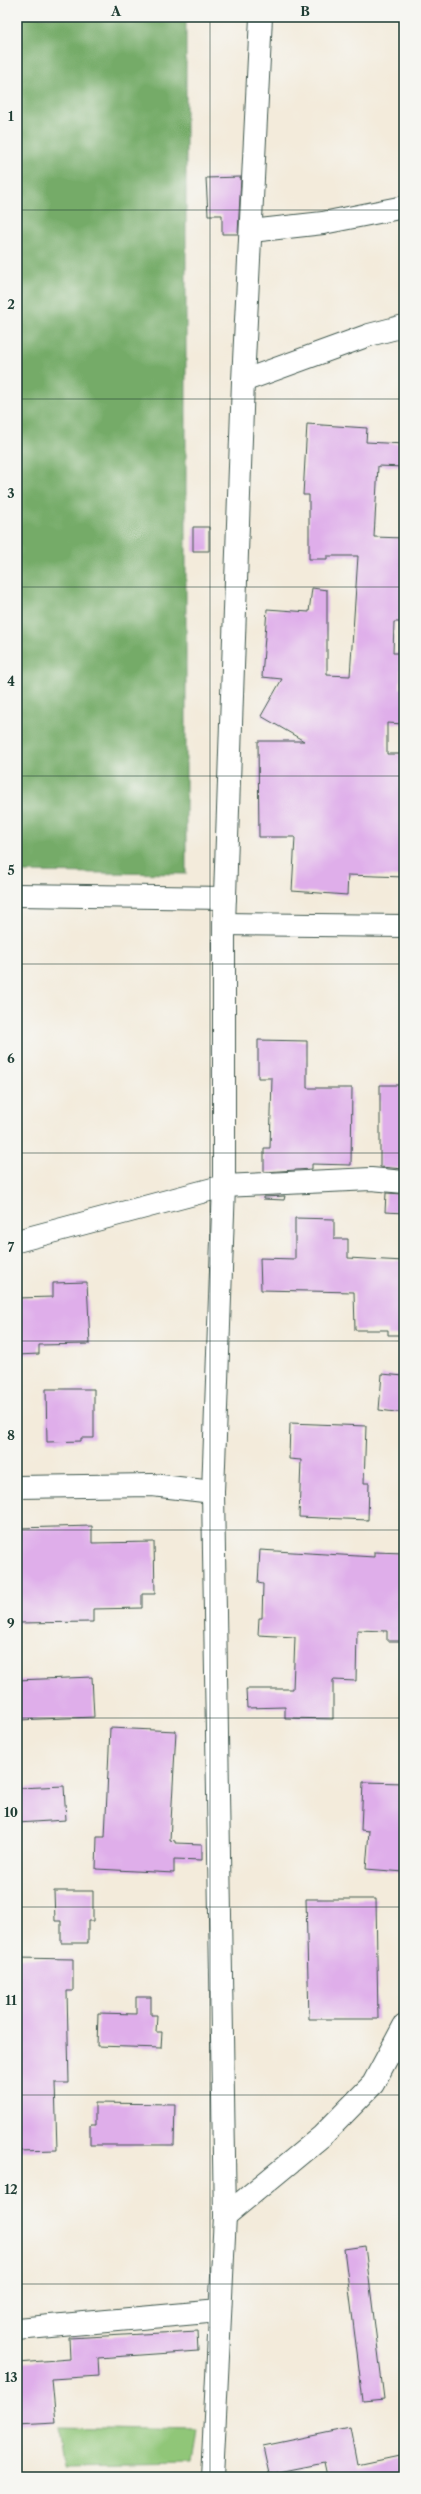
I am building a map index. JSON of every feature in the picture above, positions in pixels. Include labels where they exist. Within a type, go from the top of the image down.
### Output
[{"type":"main road","points":[[212,2477],[219,2311],[225,2216],[213,1492],[224,1186],[224,924],[243,381],[261,17]]},
{"type":"main road","points":[[251,231],[324,222],[404,207]]},
{"type":"main road","points":[[243,381],[369,334],[404,326]]},
{"type":"main road","points":[[17,895],[225,898]]},
{"type":"main road","points":[[224,924],[404,926]]},
{"type":"main road","points":[[17,1241],[224,1186],[371,1179],[404,1182]]},
{"type":"main road","points":[[17,1487],[152,1485],[213,1492]]},
{"type":"main road","points":[[225,2216],[322,2136],[373,2084],[404,2026]]},
{"type":"main road","points":[[17,2329],[219,2311]]},
{"type":"green space","points":[[17,17],[186,17],[186,874],[17,872]]},
{"type":"green space","points":[[59,2427],[198,2430],[193,2464],[65,2466]]},
{"type":"building","points":[[241,177],[238,234],[222,234],[222,215],[208,215],[206,178]]},
{"type":"building","points":[[307,424],[367,428],[366,442],[404,444],[404,467],[378,466],[374,537],[404,538],[404,622],[394,622],[393,653],[401,653],[400,688],[404,688],[404,724],[387,723],[387,754],[404,754],[404,877],[348,875],[347,895],[292,891],[295,837],[259,837],[258,741],[304,741],[261,716],[282,679],[262,677],[267,609],[309,612],[312,588],[327,590],[327,675],[350,676],[358,556],[327,556],[327,559],[309,559],[309,495],[303,495]]},
{"type":"building","points":[[193,527],[209,527],[209,551],[193,551]]},
{"type":"building","points":[[258,1040],[307,1041],[307,1088],[352,1088],[351,1165],[312,1164],[312,1169],[264,1172],[264,1148],[270,1148],[272,1078],[258,1078]]},
{"type":"building","points":[[380,1085],[404,1085],[404,1169],[380,1167]]},
{"type":"building","points":[[386,1193],[404,1194],[404,1213],[385,1212]]},
{"type":"building","points":[[285,1196],[284,1200],[263,1199],[263,1197]]},
{"type":"building","points":[[295,1218],[334,1219],[334,1239],[348,1239],[348,1258],[404,1261],[404,1335],[388,1335],[388,1330],[355,1330],[354,1292],[261,1290],[260,1258],[295,1259]]},
{"type":"building","points":[[87,1282],[90,1344],[39,1345],[39,1354],[17,1355],[17,1298],[53,1297],[53,1283]]},
{"type":"building","points":[[382,1374],[404,1376],[404,1413],[379,1410]]},
{"type":"building","points":[[46,1389],[94,1389],[94,1438],[81,1438],[81,1441],[47,1442]]},
{"type":"building","points":[[290,1423],[366,1426],[364,1483],[369,1483],[368,1520],[299,1517],[301,1460],[289,1459]]},
{"type":"building","points":[[92,1526],[92,1543],[154,1542],[155,1594],[142,1594],[142,1608],[93,1609],[93,1622],[17,1623],[17,1528]]},
{"type":"building","points":[[260,1550],[374,1557],[374,1552],[404,1553],[404,1641],[387,1641],[387,1631],[357,1630],[356,1681],[333,1680],[333,1719],[285,1718],[285,1707],[247,1708],[246,1689],[293,1689],[295,1637],[258,1635],[259,1618],[262,1618],[263,1584],[258,1583]]},
{"type":"building","points":[[92,1677],[94,1717],[17,1720],[17,1680]]},
{"type":"building","points":[[110,1728],[176,1731],[170,1840],[175,1841],[175,1843],[202,1844],[202,1860],[174,1859],[174,1873],[96,1869],[97,1837],[105,1837]]},
{"type":"building","points":[[363,1782],[404,1783],[404,1872],[366,1869],[369,1831],[361,1830]]},
{"type":"building","points":[[64,1786],[66,1820],[17,1823],[17,1793],[20,1793],[19,1788]]},
{"type":"building","points":[[54,1891],[93,1891],[93,1921],[88,1921],[88,1943],[61,1943],[61,1921],[55,1921]]},
{"type":"building","points":[[306,1899],[376,1899],[378,2019],[309,2019]]},
{"type":"building","points":[[17,1958],[73,1959],[73,1991],[67,1991],[69,2083],[55,2083],[57,2150],[17,2151]]},
{"type":"building","points":[[136,1997],[151,1997],[151,2015],[157,2015],[156,2032],[162,2032],[161,2048],[97,2046],[98,2013],[136,2014]]},
{"type":"building","points":[[95,2103],[175,2104],[174,2145],[90,2145],[90,2125],[95,2125]]},
{"type":"building","points":[[365,2246],[384,2399],[363,2401],[344,2249]]},
{"type":"building","points":[[197,2331],[198,2351],[98,2358],[99,2376],[52,2379],[56,2423],[17,2425],[17,2363],[70,2359],[69,2338]]},
{"type":"building","points":[[350,2428],[357,2465],[404,2455],[404,2477],[327,2477],[324,2463],[269,2474],[263,2446]]}]
